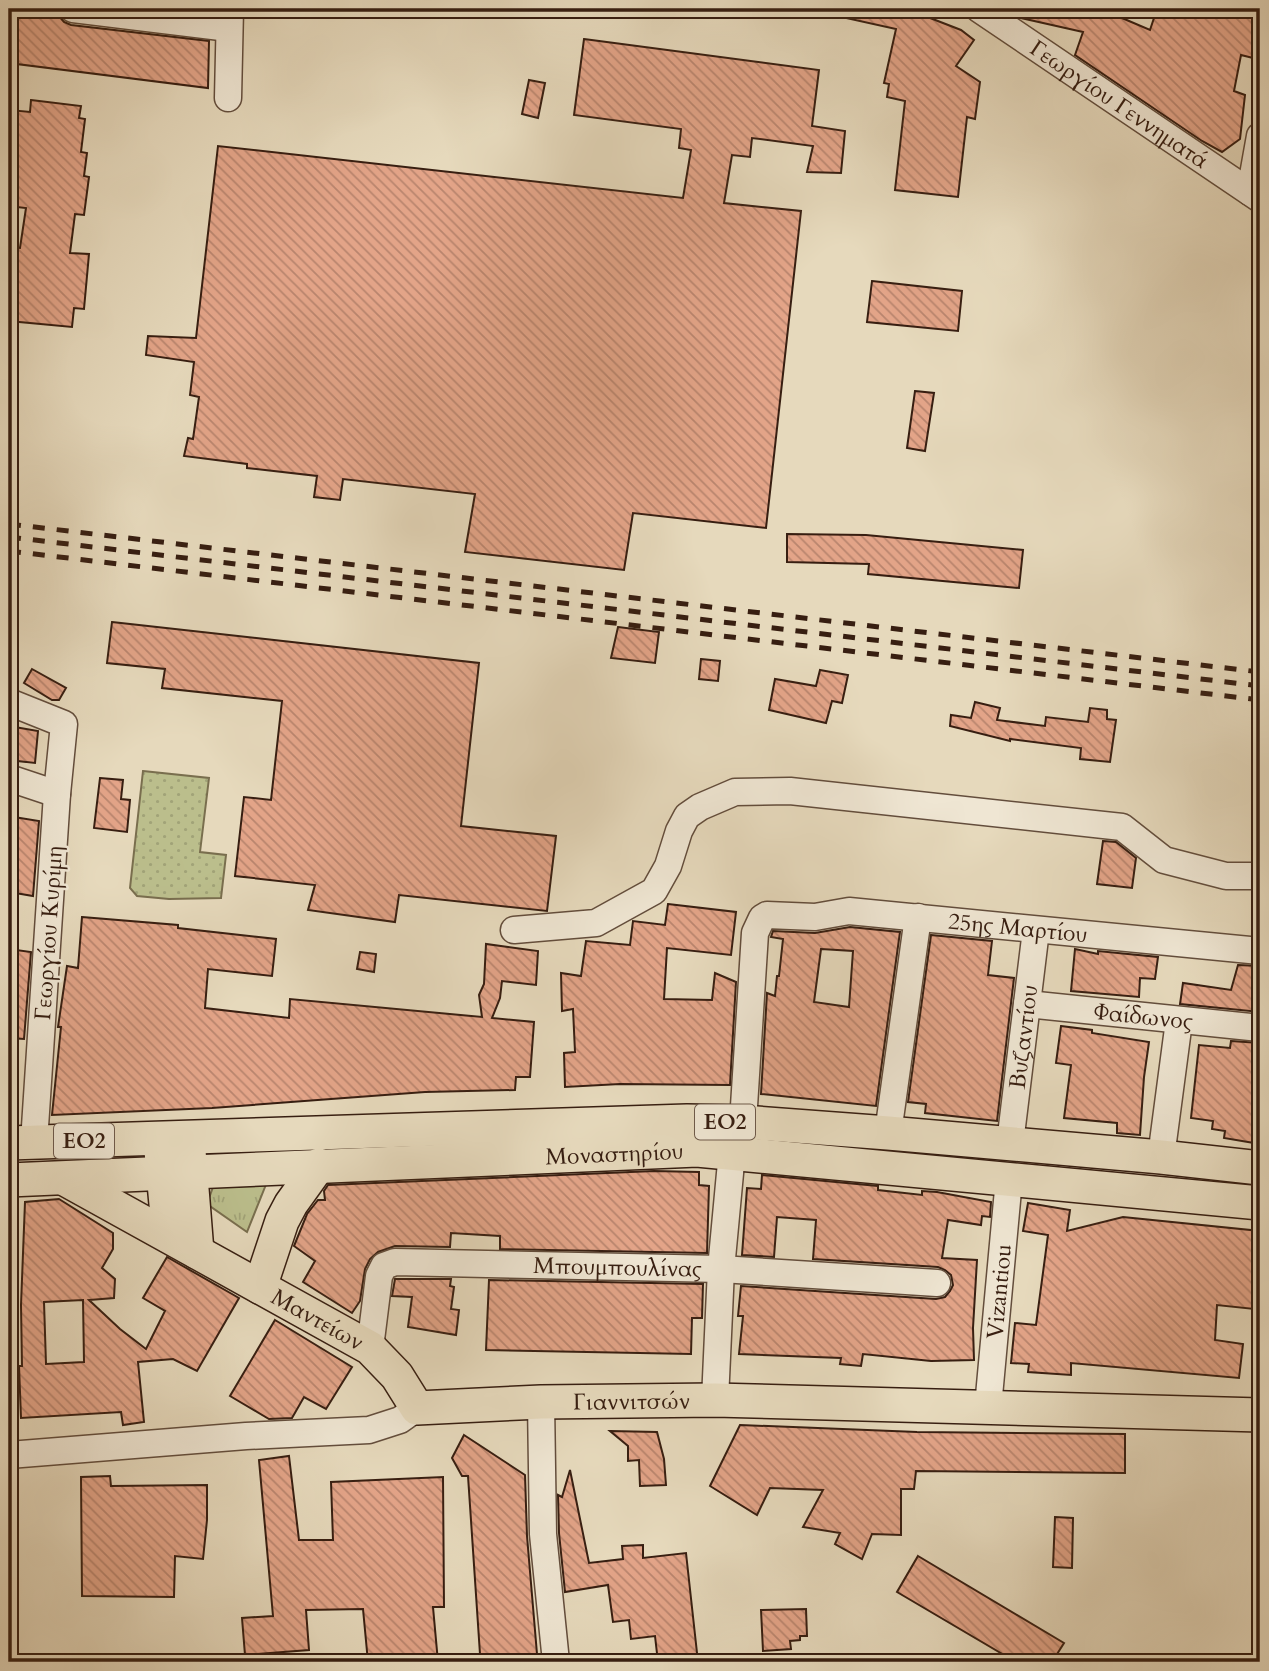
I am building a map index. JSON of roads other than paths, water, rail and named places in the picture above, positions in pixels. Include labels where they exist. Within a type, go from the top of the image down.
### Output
[{"type":"main road","name":"Μοναστηρίου","points":[[22,1143],[687,1121],[737,1137],[1009,1179],[1260,1203]]},
{"type":"main road","name":"Μοναστηρίου","points":[[9,1180],[697,1150],[737,1137],[888,1133],[1260,1168]]},
{"type":"main road","points":[[174,1138],[183,1244]]},
{"type":"main road","points":[[260,1287],[282,1222],[291,1204],[320,1165]]},
{"type":"main road","name":"Μαντείων","points":[[65,1178],[370,1348],[397,1376],[417,1408]]},
{"type":"main road","name":"Γιαννιτσών","points":[[417,1408],[541,1402],[715,1400],[1259,1410]]},
{"type":"street","points":[[73,9],[230,18],[228,98]]},
{"type":"street","name":"Γεωργίου Γεννηματά","points":[[979,9],[1255,195]]},
{"type":"street","points":[[1255,195],[1260,136]]},
{"type":"street","name":"Γεωργίου Κυρίμη","points":[[9,702],[64,724],[22,1143]]},
{"type":"street","points":[[9,778],[57,794]]},
{"type":"street","points":[[514,930],[596,923],[654,891],[687,816],[700,807],[735,792],[790,790],[1122,827],[1164,860],[1226,876],[1260,876]]},
{"type":"street","name":"25ης Μαρτίου","points":[[737,1137],[755,933],[762,918],[774,914],[815,917],[849,911],[1260,951]]},
{"type":"street","points":[[888,1133],[918,917]]},
{"type":"street","name":"Βυζαντίου","points":[[1010,1143],[1036,930]]},
{"type":"street","name":"Φαίδωνος","points":[[1027,1004],[1260,1028]]},
{"type":"street","points":[[1161,1157],[1179,1021]]},
{"type":"street","points":[[715,1400],[721,1269],[737,1137]]},
{"type":"street","name":"Vizantiou","points":[[988,1407],[1009,1179]]},
{"type":"street","name":"Μπουμπουλίνας","points":[[370,1348],[379,1276],[384,1266],[390,1263],[721,1269],[937,1283]]},
{"type":"street","points":[[541,1402],[543,1534],[556,1662]]},
{"type":"street","name":"Γιαννιτσών","points":[[9,1455],[246,1436],[369,1430],[400,1420],[417,1408]]},
{"type":"railway","points":[[9,524],[1260,672]]},
{"type":"railway","points":[[9,537],[1260,686]]},
{"type":"railway","points":[[9,551],[1260,700]]}]
